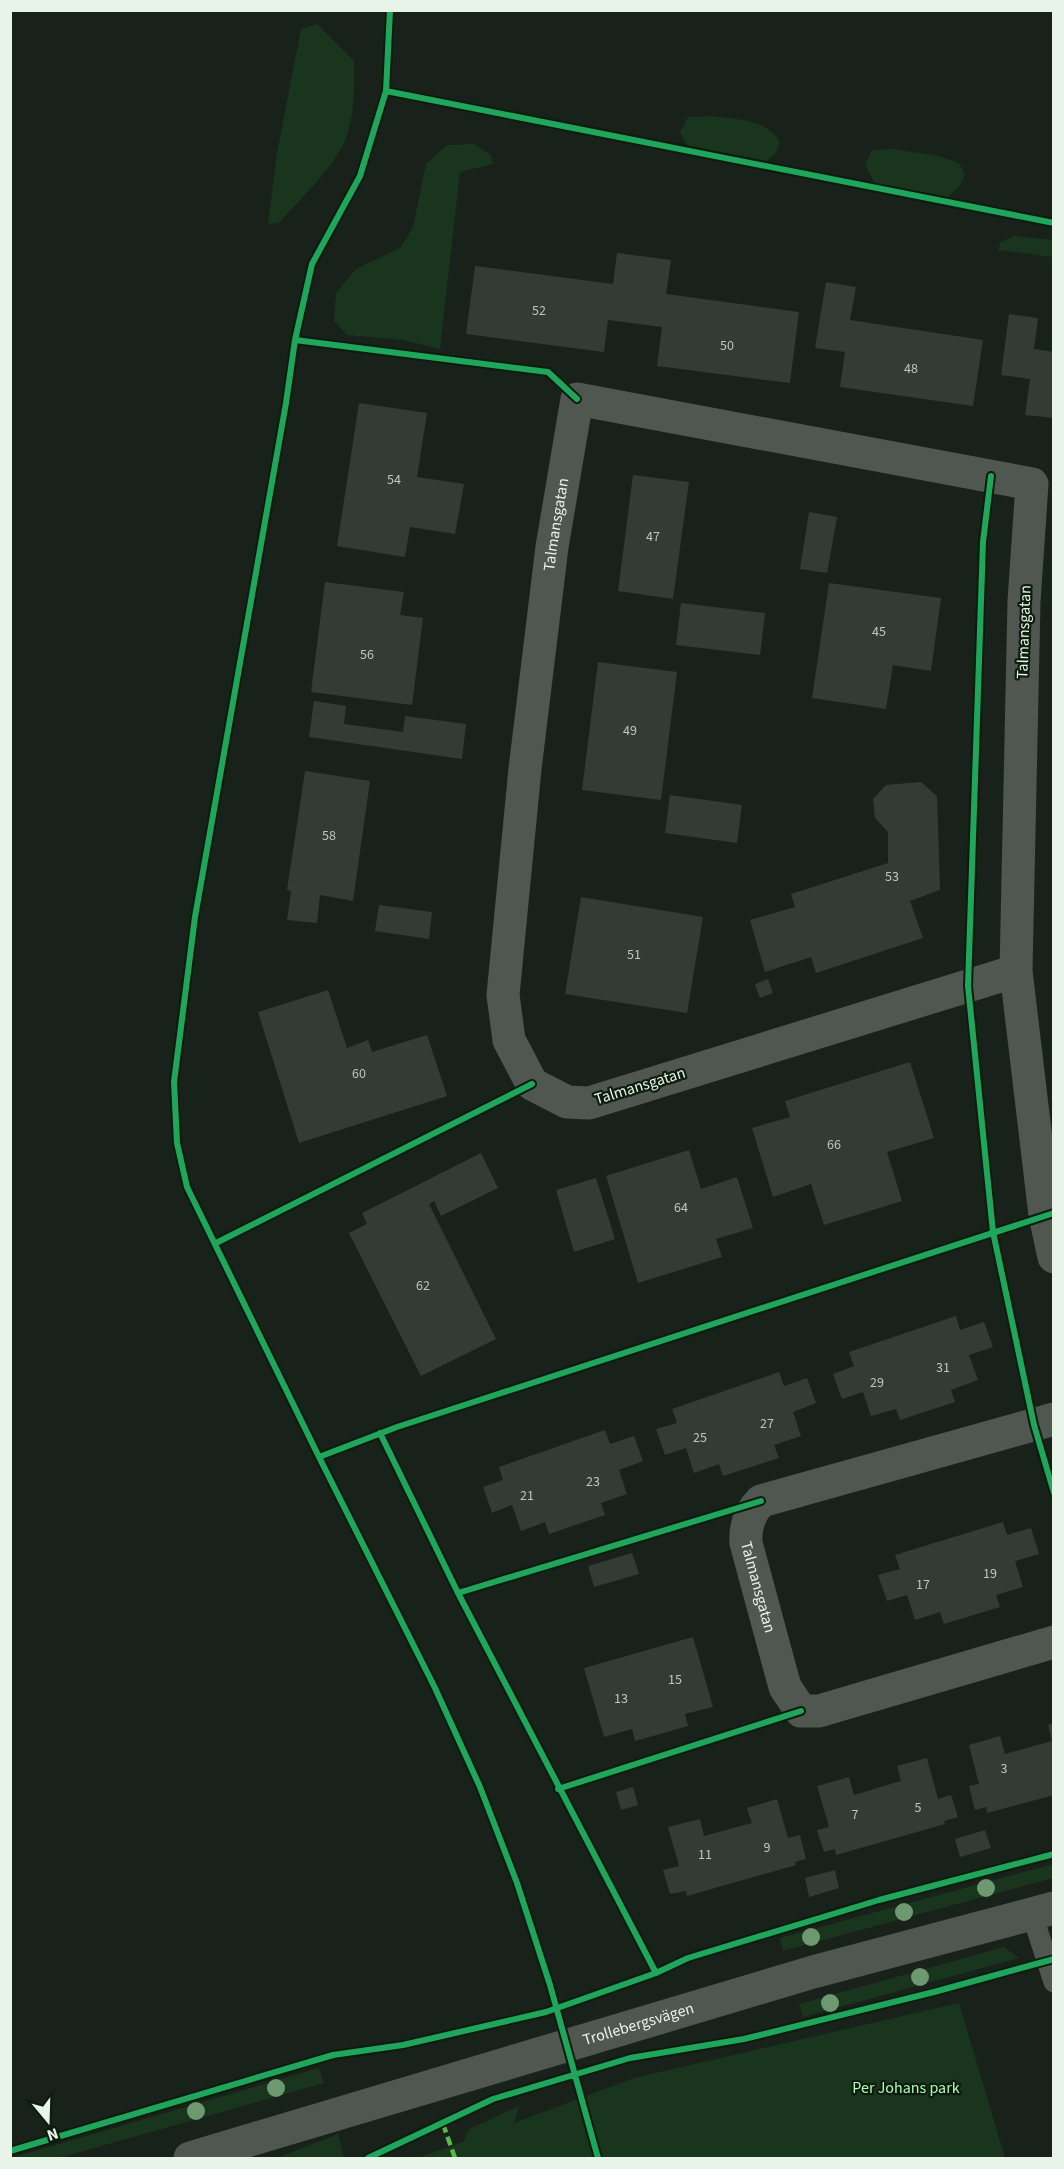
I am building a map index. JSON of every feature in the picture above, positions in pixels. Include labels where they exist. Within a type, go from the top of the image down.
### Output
[{"type":"street","name":"Talmansgatan","points":[[1016,971],[589,1103],[567,1102],[532,1084],[510,1040],[503,996],[525,769],[550,559],[577,399],[1032,484],[1024,600],[1016,971],[1053,1257]]},
{"type":"street","name":"Talmansgatan","points":[[1053,1419],[760,1501],[753,1509],[745,1531],[746,1544],[785,1687],[801,1711],[819,1711],[1053,1642]]},
{"type":"street","name":"Trollebergsvägen","points":[[190,2158],[813,1972],[1043,1911]]},
{"type":"lane","points":[[1043,1911],[1053,1982]]},
{"type":"green space","points":[[317,24],[354,61],[354,99],[350,126],[343,146],[317,181],[279,223],[268,224],[277,153],[301,29]]},
{"type":"green space","points":[[709,116],[749,121],[767,128],[780,142],[775,154],[761,165],[690,150],[680,133],[688,117]]},
{"type":"green space","points":[[474,144],[491,155],[493,164],[460,172],[440,349],[403,340],[347,335],[334,321],[336,293],[356,269],[400,248],[413,227],[426,164],[447,145]]},
{"type":"green space","points":[[893,149],[939,156],[959,163],[965,175],[959,187],[945,199],[875,183],[865,165],[872,150]]},
{"type":"green space","points":[[1014,236],[1053,240],[1053,257],[998,250],[1001,242]]},
{"type":"green space","points":[[1053,1864],[1053,1878],[783,1951],[780,1938]]},
{"type":"green space","points":[[1004,1947],[1019,1958],[803,2017],[799,2004]]},
{"type":"green space","name":"Per Johans park","points":[[959,2003],[1005,2158],[417,2158],[463,2142],[469,2129],[519,2106],[514,2123],[634,2078]]},
{"type":"green space","points":[[319,2068],[324,2083],[59,2158],[11,2158]]},
{"type":"green space","points":[[338,2134],[344,2158],[277,2158]]},
{"type":"building","points":[[617,253],[671,260],[666,294],[799,312],[790,383],[657,366],[662,327],[608,320],[604,352],[466,334],[475,266],[613,284]]},
{"type":"building","points":[[826,282],[856,287],[850,320],[983,340],[973,406],[840,387],[845,352],[815,348]]},
{"type":"building","points":[[1009,314],[1038,318],[1034,349],[1054,352],[1054,418],[1025,415],[1030,379],[1001,375]]},
{"type":"building","points":[[359,403],[427,413],[417,477],[464,484],[455,534],[410,527],[405,557],[337,546]]},
{"type":"building","points":[[633,475],[689,482],[673,599],[618,591]]},
{"type":"building","points":[[809,512],[837,517],[827,573],[800,569]]},
{"type":"building","points":[[325,582],[404,592],[400,615],[423,618],[412,705],[311,692]]},
{"type":"building","points":[[829,583],[941,598],[931,671],[893,665],[886,709],[812,698]]},
{"type":"building","points":[[681,603],[765,613],[760,655],[676,645]]},
{"type":"building","points":[[598,662],[677,672],[661,800],[582,790]]},
{"type":"building","points":[[314,701],[346,706],[344,724],[403,732],[405,716],[466,724],[462,759],[309,737]]},
{"type":"building","points":[[305,771],[370,781],[353,901],[320,895],[317,923],[287,920],[291,891],[287,890]]},
{"type":"building","points":[[921,782],[937,796],[940,890],[910,901],[923,938],[816,973],[811,957],[765,972],[750,920],[795,907],[791,894],[888,863],[888,832],[875,818],[873,799],[886,785]]},
{"type":"building","points":[[670,795],[742,805],[737,843],[665,833]]},
{"type":"building","points":[[581,897],[703,917],[687,1013],[565,994]]},
{"type":"building","points":[[379,905],[432,912],[429,939],[375,931]]},
{"type":"building","points":[[768,979],[773,993],[760,998],[755,984]]},
{"type":"building","points":[[328,990],[347,1048],[368,1040],[372,1052],[427,1035],[447,1096],[299,1143],[258,1012]]},
{"type":"building","points":[[910,1062],[934,1138],[887,1152],[902,1201],[824,1225],[811,1184],[773,1197],[752,1128],[790,1117],[785,1101]]},
{"type":"building","points":[[689,1150],[701,1189],[737,1177],[753,1228],[716,1239],[722,1257],[638,1283],[606,1176]]},
{"type":"building","points":[[481,1153],[498,1188],[441,1216],[434,1201],[429,1204],[496,1339],[421,1376],[349,1233],[367,1224],[362,1213]]},
{"type":"building","points":[[596,1178],[615,1239],[574,1252],[556,1190]]},
{"type":"building","points":[[956,1316],[960,1330],[984,1322],[993,1347],[969,1355],[978,1380],[951,1390],[955,1402],[900,1420],[896,1409],[871,1416],[863,1392],[842,1399],[833,1374],[854,1366],[849,1352]]},
{"type":"building","points":[[779,1372],[784,1386],[807,1378],[816,1403],[793,1412],[801,1436],[774,1445],[779,1458],[723,1476],[719,1464],[694,1473],[686,1448],[665,1455],[656,1429],[677,1423],[672,1409]]},
{"type":"building","points":[[605,1430],[610,1444],[634,1436],[643,1461],[619,1470],[627,1494],[601,1503],[605,1515],[549,1534],[545,1522],[521,1531],[512,1505],[492,1513],[483,1487],[503,1480],[499,1467]]},
{"type":"building","points":[[1003,1522],[1007,1535],[1031,1528],[1039,1554],[1015,1561],[1023,1587],[996,1595],[1000,1607],[944,1624],[940,1612],[915,1620],[907,1595],[887,1601],[878,1575],[900,1569],[895,1555]]},
{"type":"building","points":[[632,1553],[639,1574],[594,1587],[588,1566]]},
{"type":"building","points":[[693,1637],[713,1707],[685,1714],[688,1726],[635,1741],[632,1729],[604,1737],[584,1668]]},
{"type":"building","points":[[1054,1723],[1054,1795],[987,1813],[986,1807],[975,1810],[969,1786],[979,1784],[969,1745],[1000,1736],[1005,1754],[1052,1741],[1048,1725]]},
{"type":"building","points":[[927,1758],[938,1799],[951,1795],[958,1817],[944,1821],[945,1824],[836,1855],[835,1849],[824,1852],[817,1830],[829,1827],[817,1786],[849,1777],[854,1795],[901,1781],[897,1766]]},
{"type":"building","points":[[633,1787],[638,1805],[621,1810],[616,1792]]},
{"type":"building","points":[[777,1799],[788,1838],[800,1835],[806,1859],[795,1862],[796,1865],[687,1896],[686,1891],[670,1894],[663,1870],[679,1866],[668,1827],[700,1819],[704,1836],[752,1823],[747,1808]]},
{"type":"building","points":[[985,1830],[991,1848],[960,1857],[955,1839]]},
{"type":"building","points":[[835,1870],[839,1888],[809,1897],[805,1878]]},
{"type":"marked path","points":[[443,2124],[455,2158]]},
{"type":"cycle path","points":[[390,10],[386,91],[360,176],[312,264],[295,340],[286,403],[195,917],[174,1082],[177,1143],[187,1187],[435,1688],[480,1787],[517,1883],[550,1985],[598,2158]]},
{"type":"cycle path","points":[[386,91],[1054,223]]},
{"type":"cycle path","points":[[295,340],[548,372],[577,399]]},
{"type":"cycle path","points":[[991,476],[983,542],[968,986],[993,1232],[1034,1425],[1054,1493]]},
{"type":"cycle path","points":[[216,1243],[532,1084]]},
{"type":"cycle path","points":[[319,1457],[397,1427],[1054,1213]]},
{"type":"cycle path","points":[[380,1433],[458,1593],[656,1973]]},
{"type":"cycle path","points":[[458,1593],[761,1501]]},
{"type":"cycle path","points":[[558,1789],[801,1711]]},
{"type":"cycle path","points":[[10,2151],[333,2055],[403,2045],[546,2012],[656,1973],[688,1958],[879,1900],[1054,1854]]},
{"type":"cycle path","points":[[368,2158],[493,2099],[630,2058],[744,2039],[934,1992],[1054,1959]]}]
